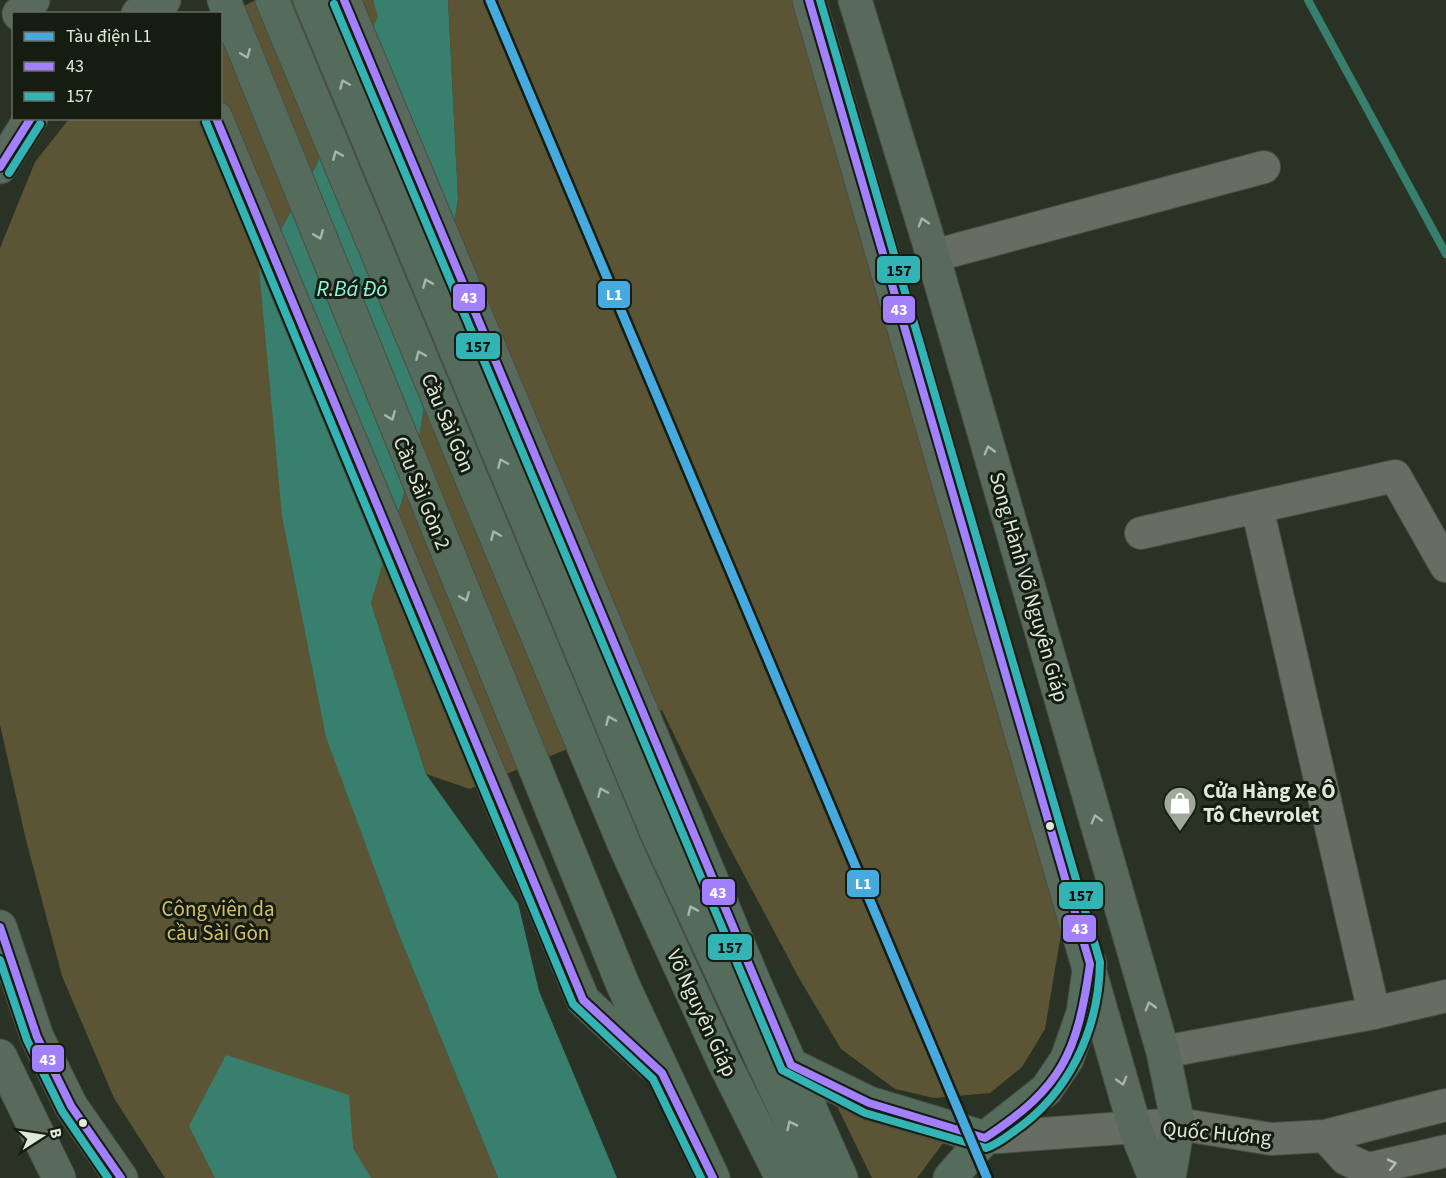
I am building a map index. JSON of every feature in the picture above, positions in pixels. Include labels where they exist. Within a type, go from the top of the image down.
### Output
[{"type":"highway","name":"Cầu Sài Gòn 2","points":[[224,0],[623,985],[662,1073]]},
{"type":"highway","name":"Cầu Sài Gòn","points":[[272,0],[625,846]]},
{"type":"highway","name":"Cầu Sài Gòn","points":[[310,0],[657,833]]},
{"type":"highway","points":[[686,818],[841,1178]]},
{"type":"highway","name":"Võ Nguyên Giáp","points":[[657,833],[754,1047],[817,1178]]},
{"type":"highway","name":"Võ Nguyên Giáp","points":[[625,846],[723,1060],[782,1178]]},
{"type":"highway","points":[[950,1178],[985,1138],[1046,1090],[1067,1059],[1083,1013],[1090,964]]},
{"type":"highway","points":[[583,1000],[662,1073],[713,1178]]},
{"type":"highway","points":[[754,1047],[869,1103],[985,1138]]},
{"type":"main road","points":[[21,12],[33,0]]},
{"type":"main road","points":[[142,12],[165,0]]},
{"type":"main road","points":[[344,0],[686,818]]},
{"type":"main road","points":[[809,0],[1136,1128],[1155,1178]]},
{"type":"main road","name":"Song Hành Võ Nguyên Giáp","points":[[855,0],[933,256],[1163,1052],[1178,1124],[1169,1178]]},
{"type":"main road","points":[[0,32],[12,21]]},
{"type":"main road","points":[[0,167],[30,120]]},
{"type":"main road","points":[[217,120],[583,1000]]},
{"type":"main road","points":[[0,927],[37,1037],[71,1106],[121,1178]]},
{"type":"main road","points":[[0,1056],[48,1171]]},
{"type":"street","points":[[933,256],[1264,167]]},
{"type":"street","points":[[1141,533],[1395,476],[1446,566]]},
{"type":"street","points":[[1257,507],[1374,1013]]},
{"type":"street","points":[[1163,1052],[1374,1013],[1446,996]]},
{"type":"street","name":"Quốc Hương","points":[[985,1138],[1178,1124],[1271,1139],[1325,1136],[1446,1106]]},
{"type":"street","points":[[1325,1136],[1346,1159],[1368,1169],[1446,1151]]},
{"type":"street","points":[[1325,1136],[1334,1178]]},
{"type":"green space","name":"Công viên dạ cầu Sài Gòn","points":[[256,0],[373,0],[379,15],[316,166],[259,269],[327,737],[399,935],[498,1178],[165,1178],[114,1098],[62,976],[26,840],[0,725],[0,248],[35,162],[68,120],[222,120],[222,17]]},
{"type":"green space","points":[[448,0],[805,0],[1066,904],[1045,1029],[1022,1067],[990,1093],[934,1098],[895,1089],[841,1049],[799,978],[725,839],[662,710],[470,789],[426,774],[371,603],[417,450],[458,199]]},
{"type":"green space","points":[[833,1098],[944,1142],[917,1178],[872,1178]]},
{"type":"water","name":"R.Bá Đỏ","points":[[373,0],[448,0],[458,199],[417,450],[371,603],[426,774],[518,903],[539,991],[617,1178],[498,1178],[399,935],[326,737],[282,516],[259,269],[316,166],[378,16]]},
{"type":"water","points":[[226,1055],[349,1095],[353,1148],[371,1178],[215,1178],[189,1126]]},
{"type":"waterway","points":[[1308,0],[1446,254]]},
{"type":"metro line","name":"L1","points":[[490,0],[987,1178]]},
{"type":"transit line","name":"43","points":[[344,0],[791,1065],[869,1103],[985,1138],[1032,1102],[1049,1085],[1062,1066],[1079,1022],[1090,964],[809,0]]},
{"type":"transit line","name":"157","points":[[334,4],[782,1070],[865,1113],[986,1148],[1004,1139],[1033,1117],[1065,1079],[1087,1036],[1094,1012],[1100,962],[820,0]]},
{"type":"transit line","name":"43","points":[[0,167],[30,120]]},
{"type":"transit line","name":"43","points":[[217,120],[583,1000],[662,1073],[713,1178]]},
{"type":"transit line","name":"157","points":[[206,122],[573,1004],[653,1079],[701,1178]]},
{"type":"transit line","name":"157","points":[[9,173],[40,124]]},
{"type":"transit line","name":"43","points":[[0,927],[37,1037],[71,1106],[121,1178]]},
{"type":"transit line","name":"157","points":[[0,960],[27,1040],[62,1111],[108,1178]]},
{"type":"place","name":"Cửa Hàng Xe Ô Tô Chevrolet","points":[[1180,832]]}]
